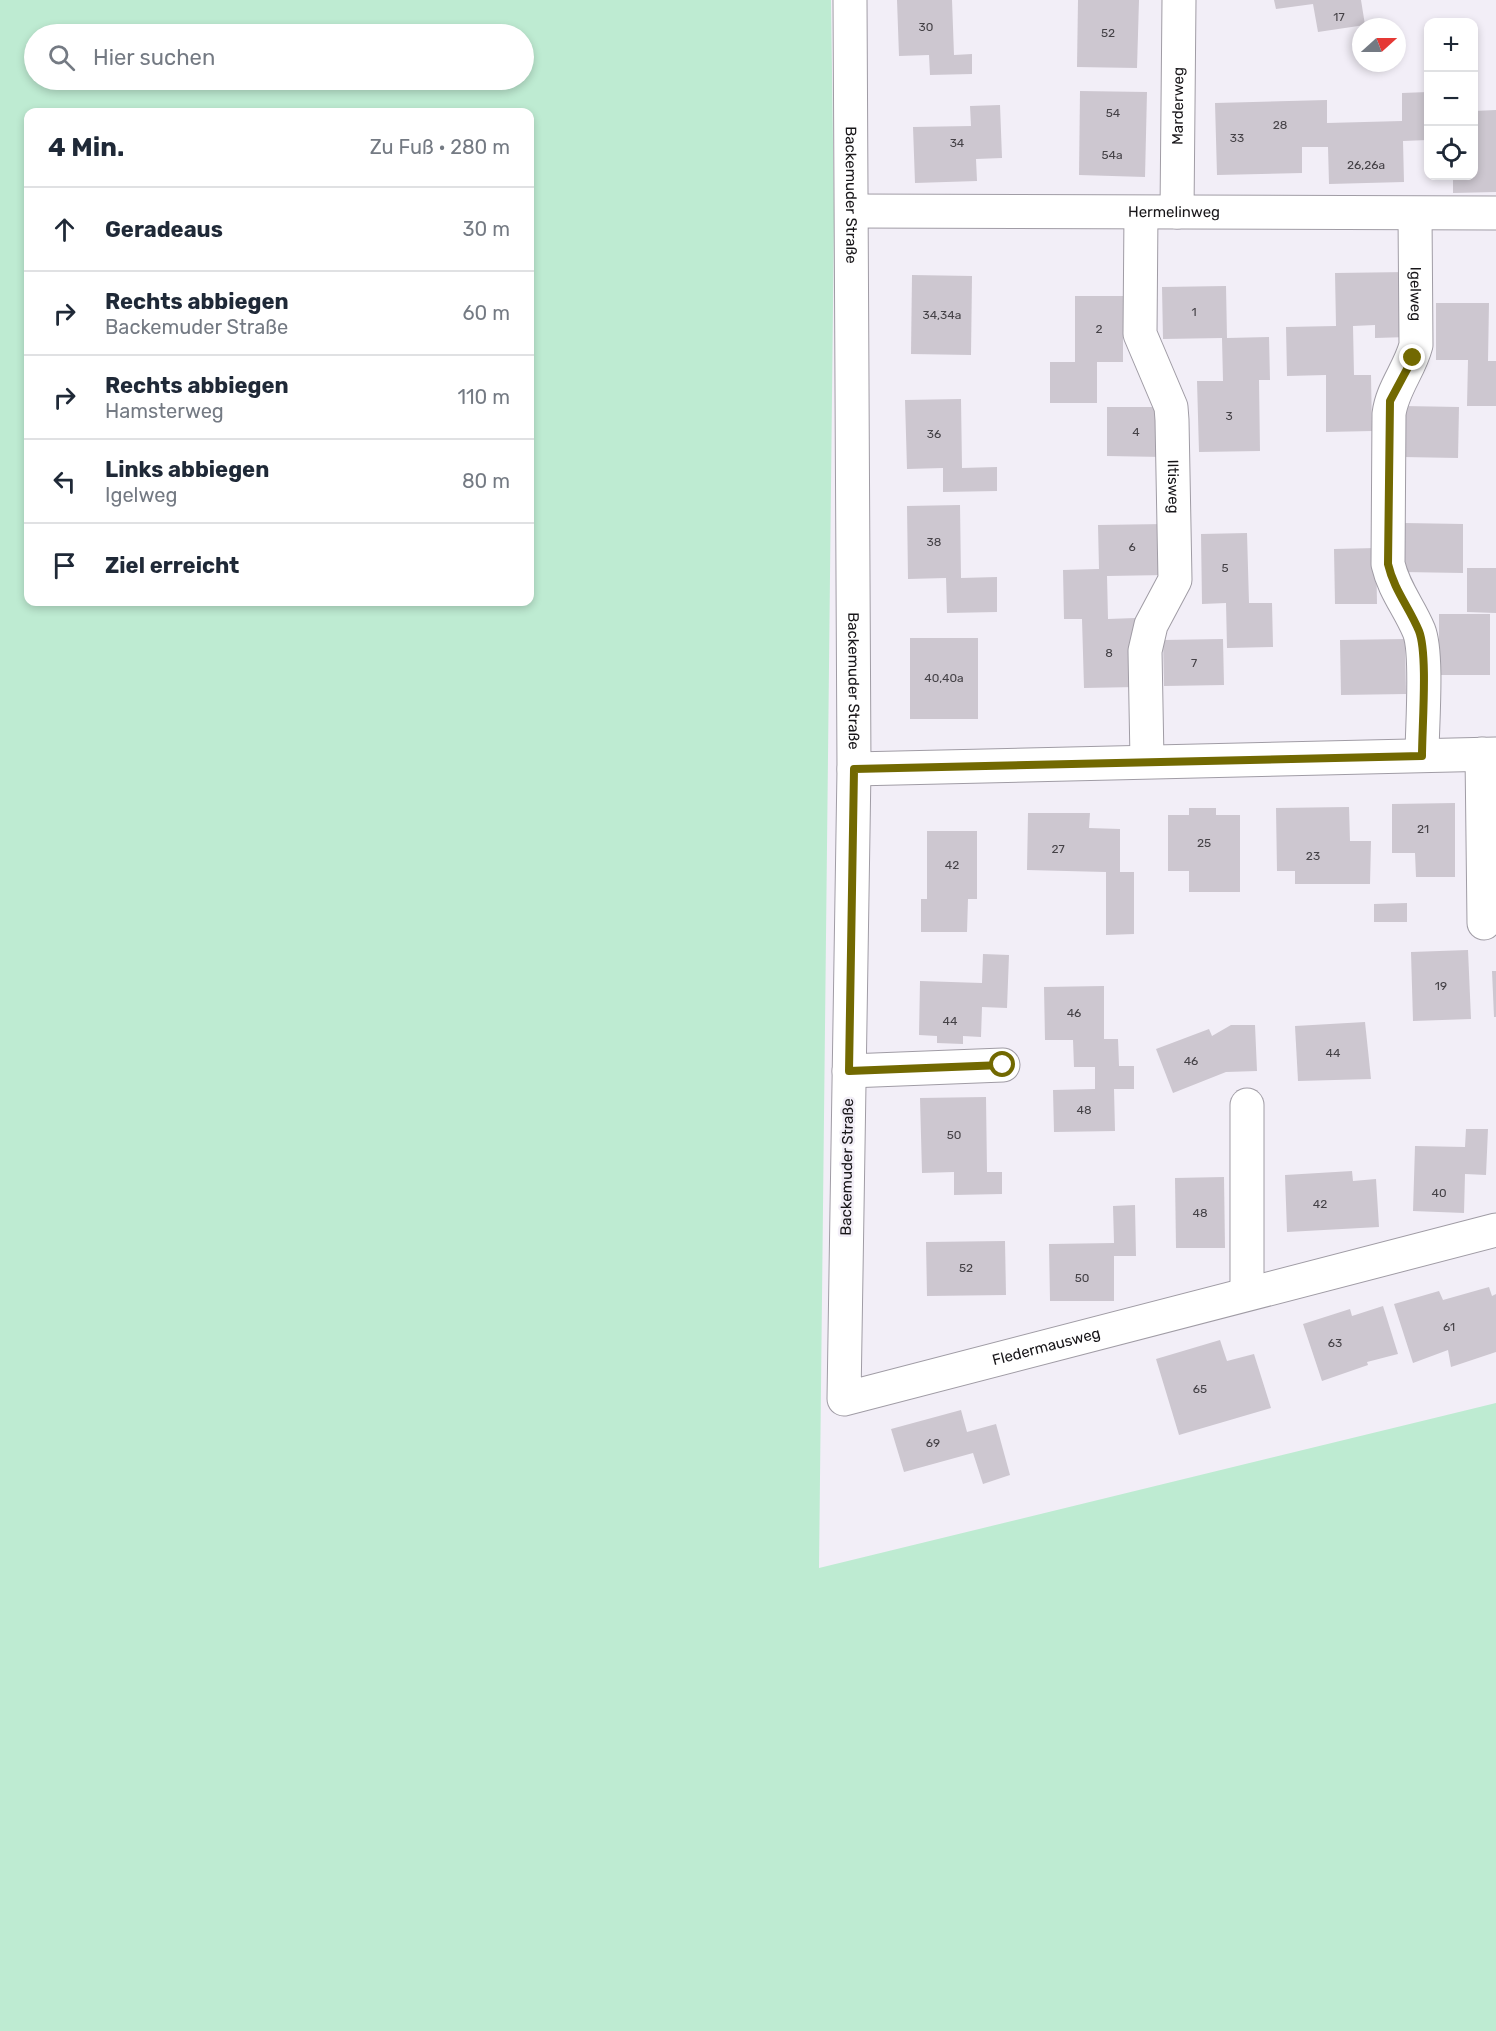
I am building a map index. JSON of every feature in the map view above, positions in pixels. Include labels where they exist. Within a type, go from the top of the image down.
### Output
[{"type":"street","name":"Backemuder Straße","points":[[844,1399],[854,769],[849,0]]},
{"type":"street","name":"Marderweg","points":[[1177,212],[1179,0]]},
{"type":"street","name":"Hermelinweg","points":[[852,211],[1496,213]]},
{"type":"street","name":"Iltisweg","points":[[1141,213],[1140,334],[1172,413],[1176,580],[1151,625],[1145,651],[1147,760]]},
{"type":"street","name":"Igelweg","points":[[1415,214],[1416,345],[1413,358],[1390,401],[1388,564],[1392,584],[1419,632],[1422,653],[1422,756]]},
{"type":"street","points":[[854,769],[1147,760],[1489,754],[1484,923]]},
{"type":"street","points":[[849,1071],[1003,1065]]},
{"type":"street","points":[[1247,1105],[1247,1293]]},
{"type":"street","name":"Fledermausweg","points":[[844,1399],[1496,1230]]},
{"type":"green space","points":[[0,0],[831,0],[834,216],[819,1568],[1496,1403],[1496,2031],[0,2031]]},
{"type":"building","points":[[897,0],[952,0],[954,55],[972,54],[972,74],[930,75],[929,55],[899,56]]},
{"type":"building","points":[[1078,0],[1139,0],[1137,68],[1077,67]]},
{"type":"building","points":[[1274,0],[1361,0],[1364,18],[1352,18],[1352,27],[1318,32],[1313,4],[1276,9]]},
{"type":"building","points":[[1080,91],[1147,92],[1145,177],[1079,175]]},
{"type":"building","points":[[1424,92],[1424,140],[1403,141],[1404,182],[1329,184],[1328,147],[1302,147],[1302,173],[1217,175],[1215,103],[1327,100],[1327,123],[1402,121],[1402,93]]},
{"type":"building","points":[[1000,105],[1002,158],[976,159],[977,181],[915,183],[913,127],[971,126],[970,106]]},
{"type":"building","points":[[1496,110],[1496,192],[1453,193],[1453,180],[1478,180],[1478,111]]},
{"type":"building","points":[[1407,272],[1408,337],[1375,338],[1375,325],[1353,326],[1354,375],[1371,375],[1372,431],[1326,432],[1326,375],[1287,376],[1286,327],[1336,326],[1335,273]]},
{"type":"building","points":[[912,275],[972,276],[971,355],[911,354]]},
{"type":"building","points":[[1226,286],[1227,338],[1269,337],[1270,380],[1259,380],[1260,451],[1199,452],[1197,381],[1223,381],[1222,338],[1163,339],[1162,287]]},
{"type":"building","points":[[1075,296],[1123,296],[1123,362],[1097,362],[1097,403],[1050,403],[1050,362],[1075,362]]},
{"type":"building","points":[[1436,303],[1489,303],[1488,361],[1496,361],[1496,406],[1467,406],[1468,360],[1436,360]]},
{"type":"building","points":[[961,399],[962,468],[997,467],[997,491],[943,492],[943,468],[907,469],[905,400]]},
{"type":"building","points":[[1403,406],[1459,407],[1458,458],[1403,457]]},
{"type":"building","points":[[1107,407],[1164,407],[1163,457],[1107,456]]},
{"type":"building","points":[[960,505],[961,578],[997,577],[997,612],[947,613],[946,578],[908,579],[907,506]]},
{"type":"building","points":[[1404,523],[1463,524],[1463,573],[1403,572]]},
{"type":"building","points":[[1165,524],[1166,575],[1107,576],[1108,619],[1135,618],[1136,687],[1084,688],[1082,619],[1064,619],[1063,570],[1099,569],[1098,525]]},
{"type":"building","points":[[1247,533],[1249,603],[1272,603],[1273,647],[1227,648],[1226,603],[1202,604],[1201,534]]},
{"type":"building","points":[[1376,548],[1377,604],[1335,604],[1334,549]]},
{"type":"building","points":[[1467,568],[1496,568],[1496,613],[1467,612]]},
{"type":"building","points":[[1439,614],[1490,614],[1490,675],[1439,675]]},
{"type":"building","points":[[910,638],[978,638],[978,719],[910,719]]},
{"type":"building","points":[[1223,639],[1224,685],[1164,686],[1163,640]]},
{"type":"building","points":[[1405,639],[1406,694],[1341,695],[1340,640]]},
{"type":"building","points":[[1455,803],[1455,877],[1416,877],[1415,853],[1392,853],[1392,804]]},
{"type":"building","points":[[1349,807],[1350,841],[1371,841],[1370,884],[1295,884],[1295,871],[1277,871],[1276,808]]},
{"type":"building","points":[[1189,808],[1216,808],[1216,815],[1240,815],[1240,892],[1189,892],[1189,871],[1168,871],[1168,815],[1189,815]]},
{"type":"building","points":[[1028,813],[1090,813],[1089,828],[1120,829],[1120,872],[1134,872],[1134,934],[1106,935],[1106,872],[1027,870]]},
{"type":"building","points":[[927,831],[977,831],[977,899],[968,899],[967,932],[921,932],[921,899],[927,899]]},
{"type":"building","points":[[1407,903],[1407,922],[1374,922],[1374,904]]},
{"type":"building","points":[[1468,950],[1471,1019],[1413,1021],[1411,952]]},
{"type":"building","points":[[983,954],[1009,955],[1007,1008],[982,1007],[981,1037],[963,1036],[963,1044],[937,1043],[937,1036],[919,1035],[920,981],[982,983]]},
{"type":"building","points":[[1492,971],[1496,971],[1496,1017],[1494,1017]]},
{"type":"building","points":[[1104,986],[1104,1039],[1118,1039],[1119,1066],[1134,1066],[1134,1089],[1114,1089],[1115,1131],[1054,1132],[1053,1090],[1095,1089],[1095,1067],[1074,1067],[1073,1040],[1045,1040],[1044,987]]},
{"type":"building","points":[[1365,1022],[1371,1079],[1298,1081],[1295,1026]]},
{"type":"building","points":[[1231,1025],[1255,1025],[1257,1071],[1226,1072],[1173,1093],[1156,1049],[1209,1029],[1212,1036]]},
{"type":"building","points":[[986,1097],[987,1172],[1002,1172],[1002,1194],[954,1195],[954,1172],[922,1173],[920,1098]]},
{"type":"building","points":[[1466,1129],[1488,1129],[1486,1175],[1465,1174],[1464,1213],[1413,1211],[1415,1146],[1465,1147]]},
{"type":"building","points":[[1352,1171],[1353,1181],[1376,1179],[1379,1227],[1287,1232],[1285,1175]]},
{"type":"building","points":[[1224,1177],[1225,1248],[1176,1248],[1175,1178]]},
{"type":"building","points":[[1135,1205],[1136,1256],[1114,1256],[1114,1301],[1050,1301],[1049,1244],[1114,1243],[1113,1206]]},
{"type":"building","points":[[1005,1241],[1006,1295],[927,1296],[926,1242]]},
{"type":"building","points":[[1489,1287],[1492,1296],[1496,1294],[1496,1352],[1451,1367],[1448,1350],[1413,1363],[1394,1304],[1439,1291],[1443,1300]]},
{"type":"building","points":[[1383,1306],[1398,1354],[1367,1362],[1368,1365],[1322,1381],[1303,1324],[1350,1309],[1352,1316]]},
{"type":"building","points":[[1220,1340],[1227,1361],[1254,1354],[1271,1408],[1179,1435],[1156,1359]]},
{"type":"building","points":[[961,1410],[967,1432],[996,1424],[1010,1475],[983,1484],[973,1453],[904,1472],[891,1429]]},
{"type":"route","points":[[1003,1065],[849,1071],[854,769],[1147,760],[1422,756],[1422,653],[1419,632],[1392,584],[1388,564],[1390,401],[1413,358]]}]
